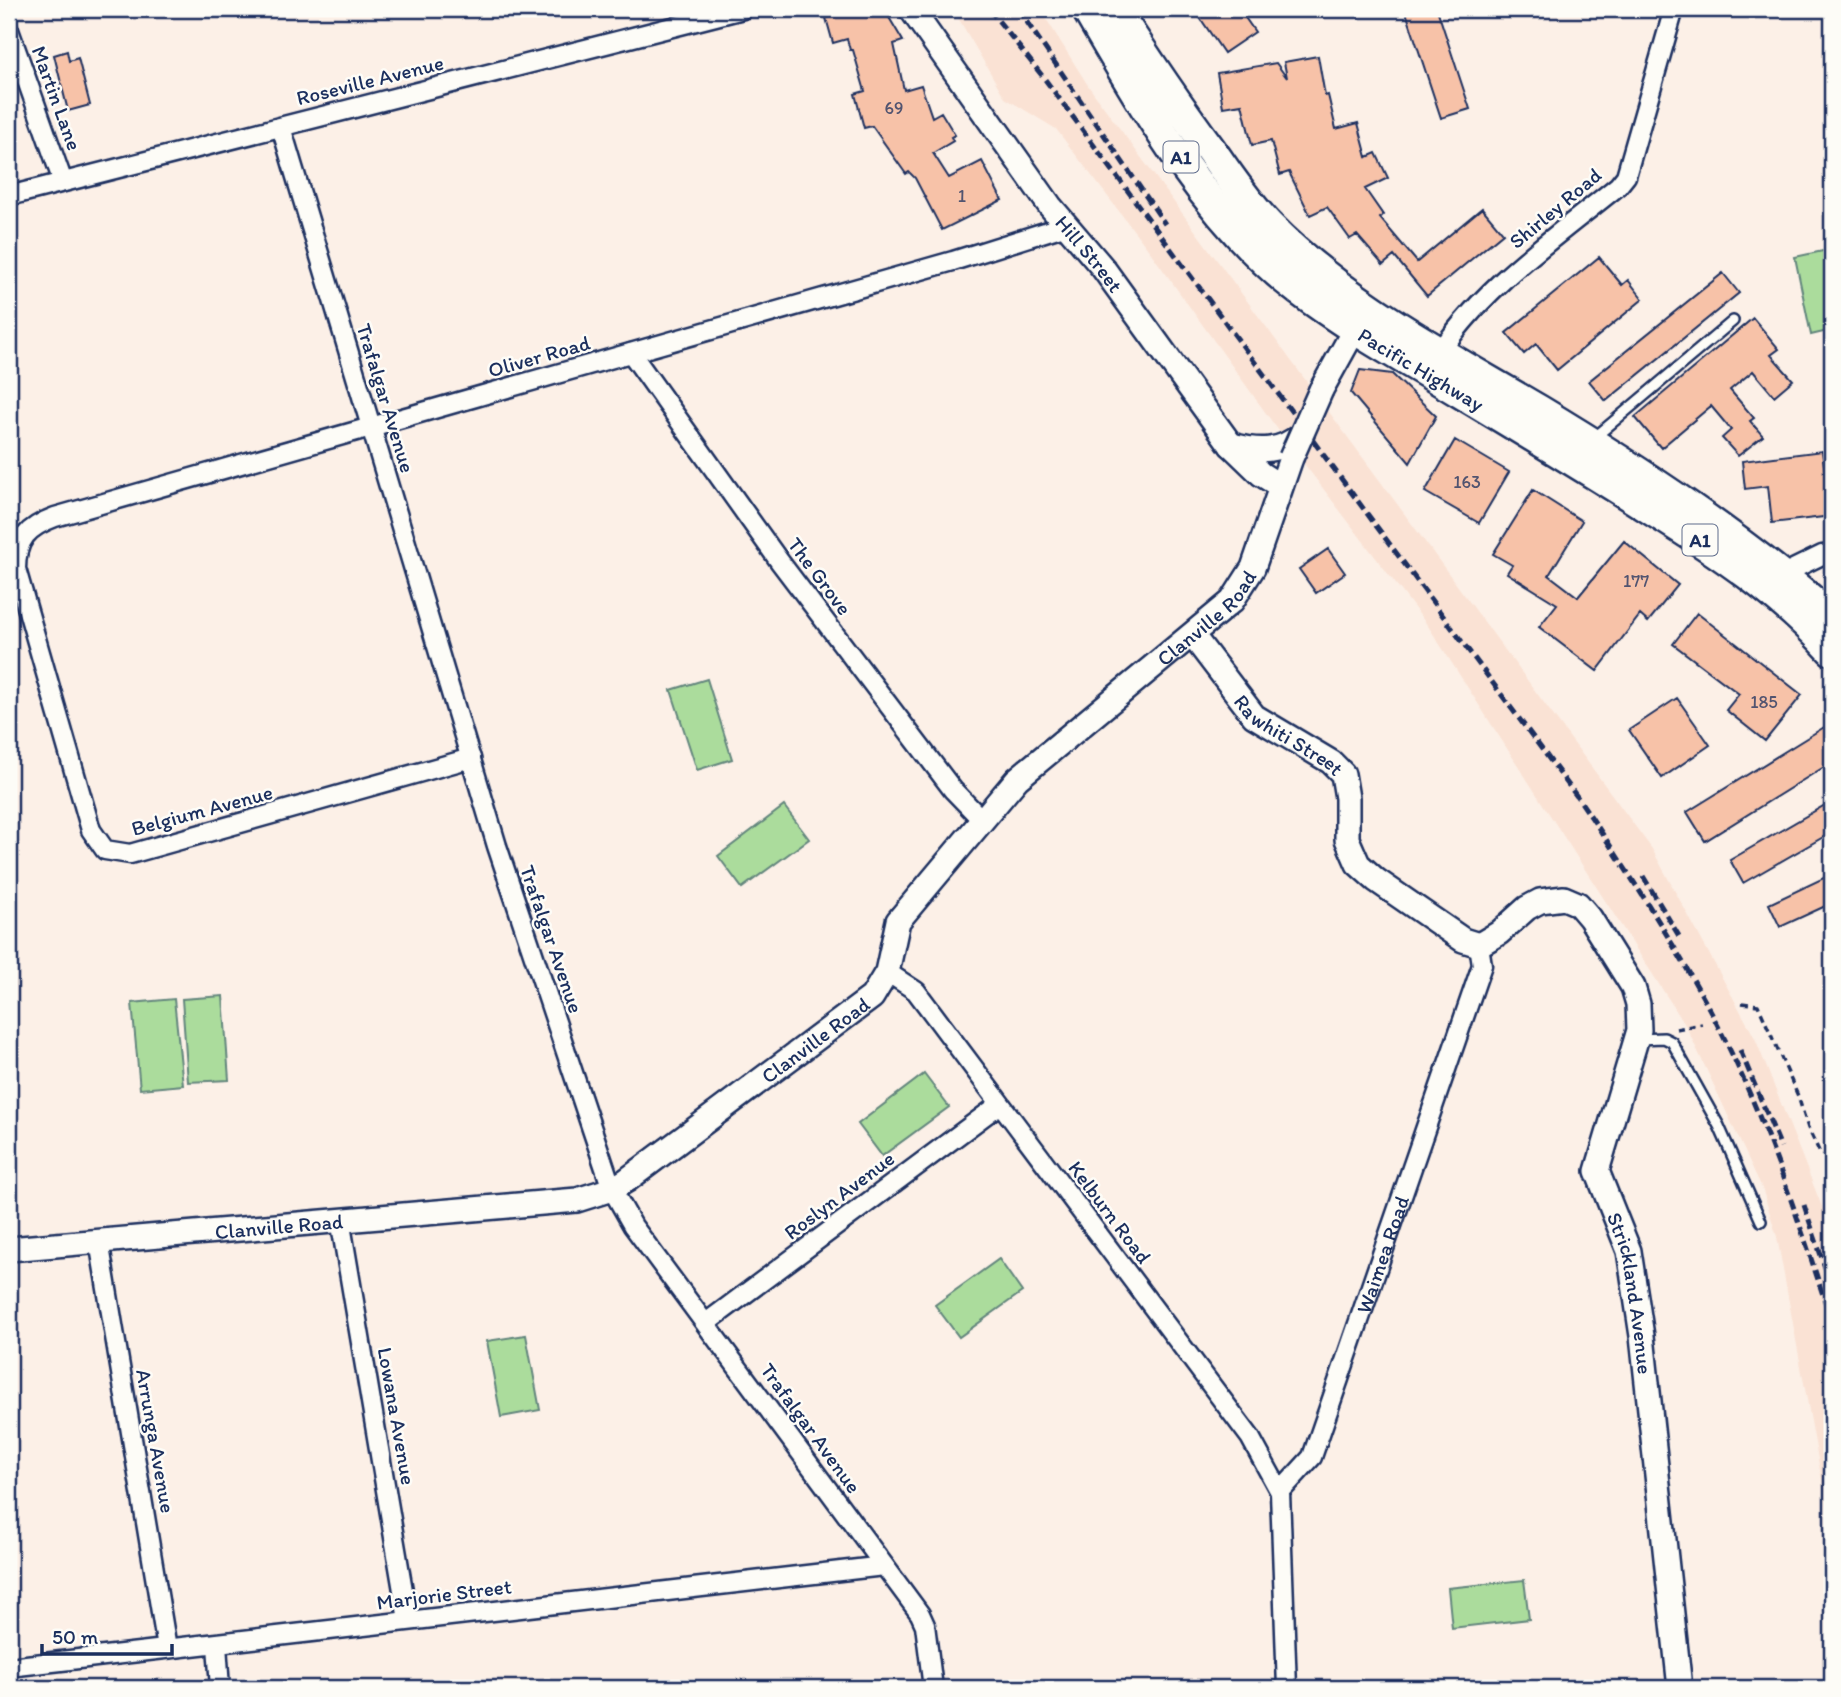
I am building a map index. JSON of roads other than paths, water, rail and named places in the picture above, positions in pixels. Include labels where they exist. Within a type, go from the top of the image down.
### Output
[{"type":"highway","name":"Pacific Highway","points":[[1087,9],[1154,118],[1203,189],[1249,243],[1297,289],[1361,318],[1434,362],[1715,550],[1767,588],[1832,650]]},
{"type":"highway","name":"Pacific Highway","points":[[1114,9],[1175,102],[1267,224],[1315,268],[1361,318]]},
{"type":"highway","name":"Pacific Highway","points":[[1434,362],[1591,442],[1783,574],[1832,618]]},
{"type":"street","name":"Roseville Avenue","points":[[9,196],[720,12],[743,9]]},
{"type":"street","name":"Hill Street","points":[[911,9],[1049,206],[1103,268],[1231,445],[1261,474],[1280,486]]},
{"type":"street","name":"Shirley Road","points":[[1434,362],[1453,331],[1488,294],[1626,176],[1674,9]]},
{"type":"street","name":"Martin Lane","points":[[9,30],[63,182]]},
{"type":"street","name":"Trafalgar Avenue","points":[[281,127],[497,846],[612,1189],[633,1226],[925,1625],[933,1688]]},
{"type":"street","name":"Oliver Road","points":[[25,533],[34,525],[55,517],[371,429],[1067,225]]},
{"type":"street","name":"Clanville Road","points":[[9,1249],[553,1203],[585,1198],[612,1189],[641,1171],[866,1003],[879,989],[887,972],[893,931],[898,921],[1017,779],[1232,601],[1244,586],[1260,549],[1280,486],[1287,453],[1302,434],[1321,390],[1361,318]]},
{"type":"street","name":"The Grove","points":[[631,353],[780,562],[953,789],[982,820]]},
{"type":"street","points":[[1231,445],[1287,453]]},
{"type":"street","name":"Belgium Avenue","points":[[25,533],[16,556],[16,569],[91,830],[105,850],[130,854],[471,758]]},
{"type":"street","points":[[1783,574],[1822,555],[1832,554]]},
{"type":"street","name":"Rawhiti Street","points":[[1193,636],[1254,716],[1324,757],[1343,774],[1347,789],[1347,839],[1358,864],[1376,880],[1464,940],[1479,945]]},
{"type":"street","name":"Strickland Avenue","points":[[1479,945],[1499,933],[1527,908],[1540,901],[1564,898],[1578,904],[1590,918],[1633,987],[1638,1004],[1637,1039],[1597,1171],[1629,1251],[1642,1336],[1680,1688]]},
{"type":"street","name":"Waimea Road","points":[[1280,1492],[1312,1457],[1482,965],[1479,945]]},
{"type":"street","name":"Kelburn Road","points":[[887,972],[916,990],[1250,1437],[1280,1492]]},
{"type":"street","name":"Roslyn Avenue","points":[[706,1323],[1000,1104]]},
{"type":"street","name":"Lowana Avenue","points":[[340,1219],[408,1620]]},
{"type":"street","name":"Arrunga Avenue","points":[[99,1241],[167,1648]]},
{"type":"street","points":[[1280,1492],[1287,1688]]},
{"type":"street","name":"Marjorie Street","points":[[9,1667],[884,1566]]},
{"type":"street","points":[[217,1645],[220,1688]]},
{"type":"lane","points":[[1591,442],[1732,321]]},
{"type":"lane","points":[[1637,1039],[1664,1038],[1672,1042],[1719,1126],[1761,1221]]},
{"type":"railway","points":[[989,9],[1044,78],[1581,802],[1630,875],[1676,950],[1725,1039],[1791,1200],[1832,1323]]},
{"type":"railway","points":[[1018,9],[1165,224]]},
{"type":"railway","points":[[1643,876],[1679,936]]},
{"type":"railway","points":[[1740,1050],[1781,1147]]},
{"type":"railway","points":[[1804,1205],[1832,1288]]}]
